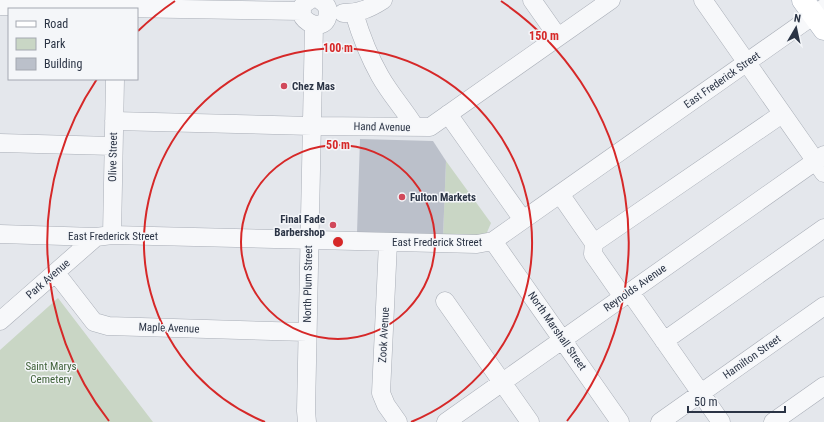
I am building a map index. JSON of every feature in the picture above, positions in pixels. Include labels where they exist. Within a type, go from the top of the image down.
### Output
[{"type":"street","points":[[532,0],[558,37]]},
{"type":"street","name":"Hand Avenue","points":[[114,121],[312,126],[430,127],[611,0]]},
{"type":"street","points":[[703,0],[782,114],[821,163]]},
{"type":"street","points":[[138,8],[217,5],[306,6],[304,19],[310,24],[314,25],[322,24],[325,21],[324,6],[354,13],[368,10],[376,2]]},
{"type":"street","points":[[0,6],[79,8]]},
{"type":"street","points":[[354,13],[363,44],[380,78],[406,113],[414,127]]},
{"type":"street","name":"East Frederick Street","points":[[0,234],[388,243],[477,244],[493,241],[816,13]]},
{"type":"street","name":"North Plum Street","points":[[307,422],[307,332],[314,25]]},
{"type":"street","name":"Olive Street","points":[[104,236],[113,146],[115,80]]},
{"type":"street","points":[[448,114],[523,220]]},
{"type":"street","points":[[594,243],[782,114]]},
{"type":"street","points":[[0,143],[113,146]]},
{"type":"street","name":"Reynolds Avenue","points":[[446,422],[626,295],[821,163]]},
{"type":"street","points":[[560,194],[594,243],[593,254],[664,341],[721,422]]},
{"type":"street","points":[[664,341],[824,228]]},
{"type":"street","name":"Park Avenue","points":[[0,321],[56,272],[104,236]]},
{"type":"street","name":"North Marshall Street","points":[[493,241],[620,422]]},
{"type":"street","name":"Zook Avenue","points":[[388,243],[381,393],[386,405],[398,422]]},
{"type":"street","name":"Maple Avenue","points":[[56,272],[94,322],[108,326],[307,332]]},
{"type":"street","points":[[445,301],[530,422]]},
{"type":"street","name":"Hamilton Street","points":[[660,422],[824,306]]},
{"type":"street","points":[[773,422],[824,386]]},
{"type":"green space","points":[[446,161],[491,223],[485,237],[443,237]]},
{"type":"green space","name":"Saint Marys Cemetery","points":[[58,298],[153,422],[0,422],[0,350]]},
{"type":"building","name":"Fulton Markets","points":[[360,139],[433,141],[446,161],[443,237],[357,233]]},
{"type":"place","name":"Chez Mas","points":[[284,86]]},
{"type":"place","name":"Fulton Markets","points":[[402,197]]},
{"type":"place","name":"Final Fade Barbershop","points":[[333,225]]}]
